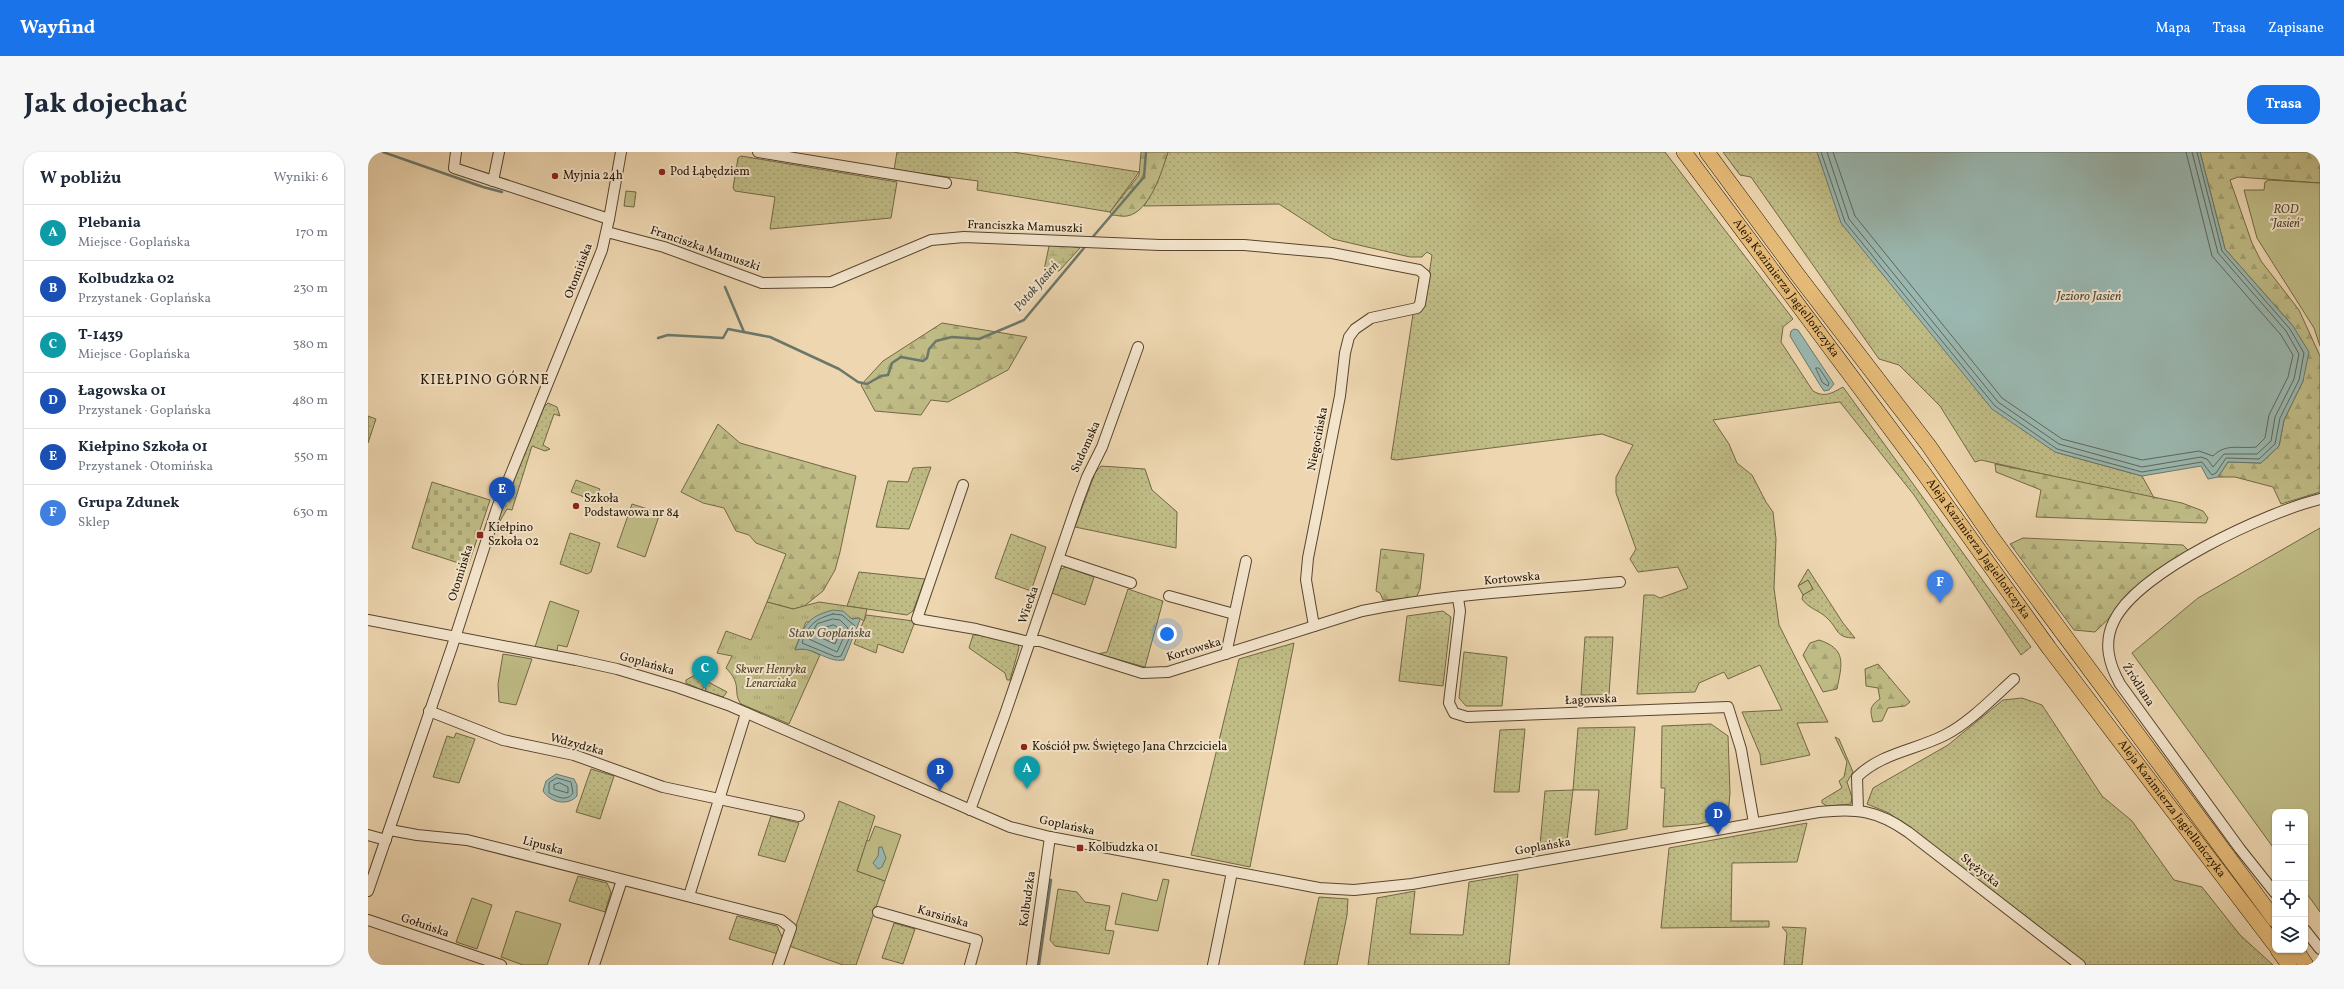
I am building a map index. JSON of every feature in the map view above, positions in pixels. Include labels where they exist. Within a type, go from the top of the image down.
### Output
[{"type":"highway","name":"Aleja Kazimierza Jagiellończyka","points":[[1684,152],[1911,456],[2049,648],[2272,941]]},
{"type":"highway","name":"Aleja Kazimierza Jagiellończyka","points":[[1707,152],[1800,278],[1929,446],[1993,539],[2273,917]]},
{"type":"highway","points":[[2280,953],[2289,965]]},
{"type":"highway","points":[[2298,953],[2306,965]]},
{"type":"street","points":[[456,152],[454,168],[609,219]]},
{"type":"street","points":[[494,181],[499,152]]},
{"type":"street","name":"Otomińska","points":[[368,891],[455,636],[496,508],[594,270],[607,232],[621,152]]},
{"type":"street","points":[[758,152],[946,183]]},
{"type":"street","name":"Franciszka Mamuszki","points":[[607,232],[664,247],[762,282],[832,282],[931,240],[946,238],[1048,239],[1160,245],[1244,245],[1325,252],[1419,270],[1425,275],[1420,304]]},
{"type":"street","name":"Niegocińska","points":[[1314,626],[1306,580],[1308,558],[1340,396],[1345,353],[1349,337],[1355,329],[1371,318],[1417,308],[1420,304]]},
{"type":"street","name":"Sudomska","points":[[1059,559],[1087,477],[1102,447],[1138,347]]},
{"type":"street","name":"Kortowska","points":[[963,485],[917,619],[976,629],[1030,641],[1040,641],[1142,673],[1168,672],[1314,626],[1382,607],[1620,582]]},
{"type":"street","name":"Źródlana","points":[[2272,889],[2240,849],[2120,684],[2108,659],[2109,637],[2114,620],[2129,600],[2182,560],[2235,532],[2287,509],[2320,499]]},
{"type":"street","points":[[1059,559],[1131,584]]},
{"type":"street","name":"Wiecka","points":[[970,810],[999,732],[1059,559]]},
{"type":"street","points":[[1226,654],[1246,561]]},
{"type":"street","points":[[1169,596],[1234,614]]},
{"type":"street","name":"Łagowska","points":[[1458,598],[1460,611],[1449,703],[1454,713],[1467,717],[1728,707],[1741,748],[1754,823]]},
{"type":"street","name":"Goplańska","points":[[368,620],[617,669],[702,695],[1010,827],[1050,837],[1319,888],[1368,889],[1419,882],[1819,812],[1858,810]]},
{"type":"street","points":[[1858,810],[1857,777],[1866,768],[1878,761],[1945,735],[2014,679]]},
{"type":"street","name":"Wdzydzka","points":[[429,711],[503,740],[574,756],[664,787],[799,816]]},
{"type":"street","points":[[689,896],[746,713]]},
{"type":"street","name":"Stężycka","points":[[1858,810],[1882,817],[1908,832],[2080,965]]},
{"type":"street","name":"Lipuska","points":[[390,830],[416,835],[466,840],[781,920],[791,928],[778,965]]},
{"type":"street","points":[[368,835],[386,840]]},
{"type":"street","name":"Kolbudzka","points":[[1032,965],[1050,837]]},
{"type":"street","points":[[1213,965],[1232,872]]},
{"type":"street","points":[[594,965],[622,880]]},
{"type":"street","name":"Karsińska","points":[[878,912],[977,940],[970,965]]},
{"type":"street","name":"Gołuńska","points":[[368,920],[473,960],[501,965]]},
{"type":"street","points":[[2308,934],[2320,949]]},
{"type":"green space","points":[[897,152],[1013,152],[1139,172],[1110,212],[977,190],[978,181],[894,170]]},
{"type":"green space","points":[[1141,152],[1168,152],[1154,190],[1142,207],[1135,213],[1127,216],[1112,215],[1110,212],[1139,175]]},
{"type":"green space","points":[[1168,152],[1665,152],[1793,319],[1783,327],[1781,342],[1813,391],[1821,394],[1828,394],[1843,387],[2031,647],[2021,655],[1914,495],[1840,402],[1713,420],[1729,444],[1737,463],[1752,475],[1773,512],[1776,539],[1774,588],[1779,625],[1828,722],[1797,723],[1810,755],[1761,765],[1760,754],[1742,712],[1782,710],[1760,665],[1728,679],[1724,672],[1699,683],[1695,692],[1637,694],[1644,595],[1654,595],[1660,598],[1688,588],[1678,567],[1638,572],[1630,559],[1636,549],[1616,493],[1616,477],[1633,445],[1602,434],[1396,460],[1391,459],[1413,314],[1427,288],[1432,255],[1427,252],[1422,257],[1410,257],[1333,239],[1279,204],[1144,206],[1157,183]]},
{"type":"green space","points":[[1723,152],[1817,152],[1823,169],[2055,452],[2142,476],[2153,496],[2157,500],[1981,460],[1975,462],[1940,406],[1899,365],[1879,359],[1751,177],[1740,175]]},
{"type":"green space","points":[[2200,152],[2320,152],[2320,183],[2238,177],[2230,180],[2252,243],[2261,261],[2299,310],[2320,356],[2320,492],[2281,504],[2273,487],[2235,477],[2218,477],[2228,462],[2261,463],[2279,446],[2284,420],[2303,381],[2293,326],[2225,249]]},
{"type":"green space","points":[[741,156],[897,182],[891,218],[770,229],[775,197],[735,191],[733,188],[738,158]]},
{"type":"green space","name":"ROD \"Jasień\"","points":[[2269,180],[2320,183],[2320,346],[2314,328],[2257,238],[2244,190],[2264,190],[2265,182]]},
{"type":"green space","points":[[626,191],[636,192],[634,207],[624,206]]},
{"type":"green space","points":[[1053,243],[1080,248],[1059,271],[1044,270],[1049,246]]},
{"type":"green space","points":[[942,323],[1027,337],[1008,370],[948,402],[931,400],[921,415],[875,411],[861,385],[883,361]]},
{"type":"green space","points":[[548,403],[557,407],[560,416],[554,414],[543,445],[550,449],[545,451],[532,446],[512,510],[507,509],[496,528],[507,494],[544,407]]},
{"type":"green space","points":[[368,416],[376,419],[368,443]]},
{"type":"green space","points":[[718,424],[740,443],[856,476],[835,570],[823,591],[803,607],[793,609],[767,602],[786,554],[756,543],[749,535],[736,531],[724,508],[703,503],[681,492]]},
{"type":"green space","points":[[1995,464],[2182,503],[2203,511],[2208,518],[2206,523],[2036,517],[2041,490],[1996,472]]},
{"type":"green space","points":[[1101,466],[1145,469],[1152,490],[1177,512],[1176,548],[1075,527],[1095,473]]},
{"type":"green space","points":[[931,467],[909,529],[876,527],[888,481],[908,482],[913,468]]},
{"type":"green space","points":[[576,480],[600,489],[595,501],[571,492]]},
{"type":"green space","points":[[432,482],[490,500],[468,566],[412,548]]},
{"type":"green space","points":[[632,504],[660,513],[645,557],[617,547]]},
{"type":"green space","points":[[2320,528],[2320,912],[2308,895],[2308,809],[2272,809],[2272,846],[2132,653],[2198,598]]},
{"type":"green space","points":[[570,533],[600,543],[591,572],[587,574],[560,564]]},
{"type":"green space","points":[[1011,534],[1046,547],[1031,591],[995,578]]},
{"type":"green space","points":[[2023,538],[2183,545],[2189,551],[2154,575],[2095,632],[2074,630],[2010,544]]},
{"type":"green space","points":[[1381,549],[1424,554],[1420,589],[1416,598],[1383,600],[1380,593],[1376,591]]},
{"type":"green space","points":[[1066,567],[1094,577],[1085,605],[1052,593],[1059,570]]},
{"type":"green space","points":[[1808,569],[1843,623],[1855,638],[1849,638],[1841,635],[1827,618],[1802,599],[1803,595],[1813,589],[1808,580],[1798,586]]},
{"type":"green space","points":[[859,572],[925,579],[913,611],[907,615],[847,606]]},
{"type":"green space","points":[[1808,580],[1813,589],[1803,595],[1798,586]]},
{"type":"green space","points":[[1128,589],[1163,601],[1145,667],[1098,654],[1107,652]]},
{"type":"green space","points":[[550,601],[579,611],[567,647],[558,645],[557,651],[535,647]]},
{"type":"green space","name":"Skwer Henryka Lenarciaka","points":[[767,602],[793,609],[819,602],[867,609],[864,621],[859,618],[806,622],[795,649],[807,649],[820,655],[789,724],[741,704],[738,700],[734,679],[726,668],[732,656],[717,653],[726,631],[751,640]]},
{"type":"green space","points":[[1443,611],[1451,617],[1443,686],[1399,681],[1407,616]]},
{"type":"green space","points":[[866,615],[914,621],[924,624],[914,624],[903,653],[878,644],[876,653],[854,644]]},
{"type":"green space","points":[[973,635],[987,635],[1018,644],[1019,648],[1010,680],[1007,680],[1005,673],[969,648]]},
{"type":"green space","points":[[1585,637],[1613,637],[1609,695],[1581,695]]},
{"type":"green space","points":[[1819,640],[1834,648],[1840,658],[1841,665],[1837,689],[1823,692],[1803,655],[1810,643]]},
{"type":"green space","points":[[1294,643],[1250,867],[1191,855],[1239,659]]},
{"type":"green space","points":[[1464,652],[1507,657],[1502,706],[1466,706],[1459,698]]},
{"type":"green space","points":[[503,654],[532,659],[516,705],[499,702],[498,684]]},
{"type":"green space","points":[[1878,664],[1910,702],[1905,706],[1888,708],[1882,721],[1873,722],[1871,709],[1872,706],[1880,699],[1878,688],[1866,686],[1865,669]]},
{"type":"green space","points":[[695,675],[727,692],[723,697],[705,691],[706,688],[704,687],[702,690],[686,683],[686,680]]},
{"type":"green space","points":[[2022,698],[2042,705],[2102,796],[2132,821],[2174,880],[2202,887],[2240,935],[2273,965],[2086,965],[1889,813],[1867,804],[1873,788],[1948,745],[2003,700]]},
{"type":"green space","points":[[1711,724],[1728,736],[1730,793],[1728,816],[1717,819],[1714,815],[1718,810],[1705,810],[1711,821],[1699,824],[1663,827],[1665,788],[1661,788],[1662,726]]},
{"type":"green space","points":[[1635,727],[1627,829],[1595,835],[1599,790],[1573,790],[1578,728]]},
{"type":"green space","points":[[1525,729],[1519,792],[1494,792],[1500,730]]},
{"type":"green space","points":[[456,733],[475,739],[459,783],[433,777],[447,736],[454,738]]},
{"type":"green space","points":[[1835,737],[1839,739],[1853,772],[1847,782],[1852,797],[1851,804],[1827,806],[1822,803],[1822,800],[1842,788],[1839,781],[1844,777],[1847,762]]},
{"type":"green space","points":[[591,769],[614,776],[600,819],[576,812]]},
{"type":"green space","points":[[1573,790],[1567,840],[1540,845],[1545,791]]},
{"type":"green space","points":[[839,801],[875,816],[857,871],[885,881],[856,965],[843,965],[789,946]]},
{"type":"green space","points":[[771,816],[799,823],[785,862],[758,855]]},
{"type":"green space","points":[[1807,823],[1797,862],[1732,863],[1731,921],[1769,921],[1769,927],[1661,928],[1669,848]]},
{"type":"green space","points":[[875,826],[901,835],[885,881],[857,871],[867,840],[869,841]]},
{"type":"green space","points":[[1518,874],[1509,965],[1368,965],[1377,898],[1415,891],[1410,934],[1463,935],[1469,882]]},
{"type":"green space","points":[[578,876],[607,883],[611,892],[605,912],[569,901]]},
{"type":"green space","points":[[1163,879],[1169,880],[1158,931],[1115,924],[1122,893],[1157,901]]},
{"type":"green space","points":[[1058,889],[1077,892],[1085,902],[1110,906],[1105,930],[1114,931],[1109,954],[1055,946],[1050,940]]},
{"type":"green space","points":[[1319,897],[1348,899],[1347,915],[1337,965],[1304,965]]},
{"type":"green space","points":[[472,898],[492,905],[477,949],[456,942]]},
{"type":"green space","points":[[516,911],[561,924],[547,965],[523,965],[501,957]]},
{"type":"green space","points":[[737,916],[777,926],[783,939],[778,954],[729,939]]},
{"type":"green space","points":[[894,923],[915,929],[903,964],[882,958]]},
{"type":"green space","points":[[1782,927],[1806,928],[1802,965],[1784,965],[1787,933]]},
{"type":"water","name":"Jezioro Jasień","points":[[1817,152],[2200,152],[2225,249],[2293,326],[2309,352],[2303,381],[2284,420],[2279,446],[2261,463],[2228,462],[2218,477],[2208,479],[2201,466],[2142,476],[2055,452],[1992,409],[1841,223]]},
{"type":"water","points":[[1794,329],[1798,330],[1834,384],[1829,390],[1824,391],[1790,336],[1791,331]]},
{"type":"water","name":"Staw Goplańska","points":[[833,610],[843,611],[852,619],[859,618],[860,620],[844,660],[831,659],[808,650],[795,650],[801,634],[808,623],[817,616]]},
{"type":"water","points":[[556,774],[574,779],[577,785],[577,796],[569,801],[560,802],[546,795],[543,791],[546,781]]},
{"type":"water","points":[[879,847],[882,847],[886,858],[882,867],[878,869],[873,863],[878,856]]},
{"type":"waterway","points":[[383,152],[483,187],[502,192]]},
{"type":"waterway","name":"Potok Jasień","points":[[1091,239],[1144,177],[1146,152]]},
{"type":"waterway","points":[[658,338],[668,335],[723,338],[728,329],[770,337],[839,369],[858,382],[867,384],[881,376],[888,375],[892,363],[901,357],[923,361],[927,358],[929,349],[936,341],[952,337],[979,339],[1024,320],[1084,248]]},
{"type":"waterway","points":[[725,287],[744,332]]},
{"type":"waterway","points":[[1039,965],[1051,880]]},
{"type":"place","name":"Pod Łąbędziem","points":[[662,172]]},
{"type":"place","name":"Myjnia 24h","points":[[555,176]]},
{"type":"place","name":"Szkoła Podstawowa nr 84","points":[[576,506]]},
{"type":"place","name":"Kiełpino Szkoła 01","points":[[502,510]]},
{"type":"place","name":"Kiełpino Szkoła 02","points":[[480,535]]},
{"type":"place","name":"Grupa Zdunek","points":[[1940,603]]},
{"type":"place","name":"T-1439","points":[[705,689]]},
{"type":"place","name":"Kościół pw. Świętego Jana Chrzciciela","points":[[1024,747]]},
{"type":"place","name":"Plebania","points":[[1027,789]]},
{"type":"place","name":"Kolbudzka 02","points":[[940,791]]},
{"type":"place","name":"Łagowska 01","points":[[1718,835]]},
{"type":"place","name":"Kolbudzka 01","points":[[1080,848]]},
{"type":"district","name":"KIEŁPINO GÓRNE","points":[[485,380]]}]
